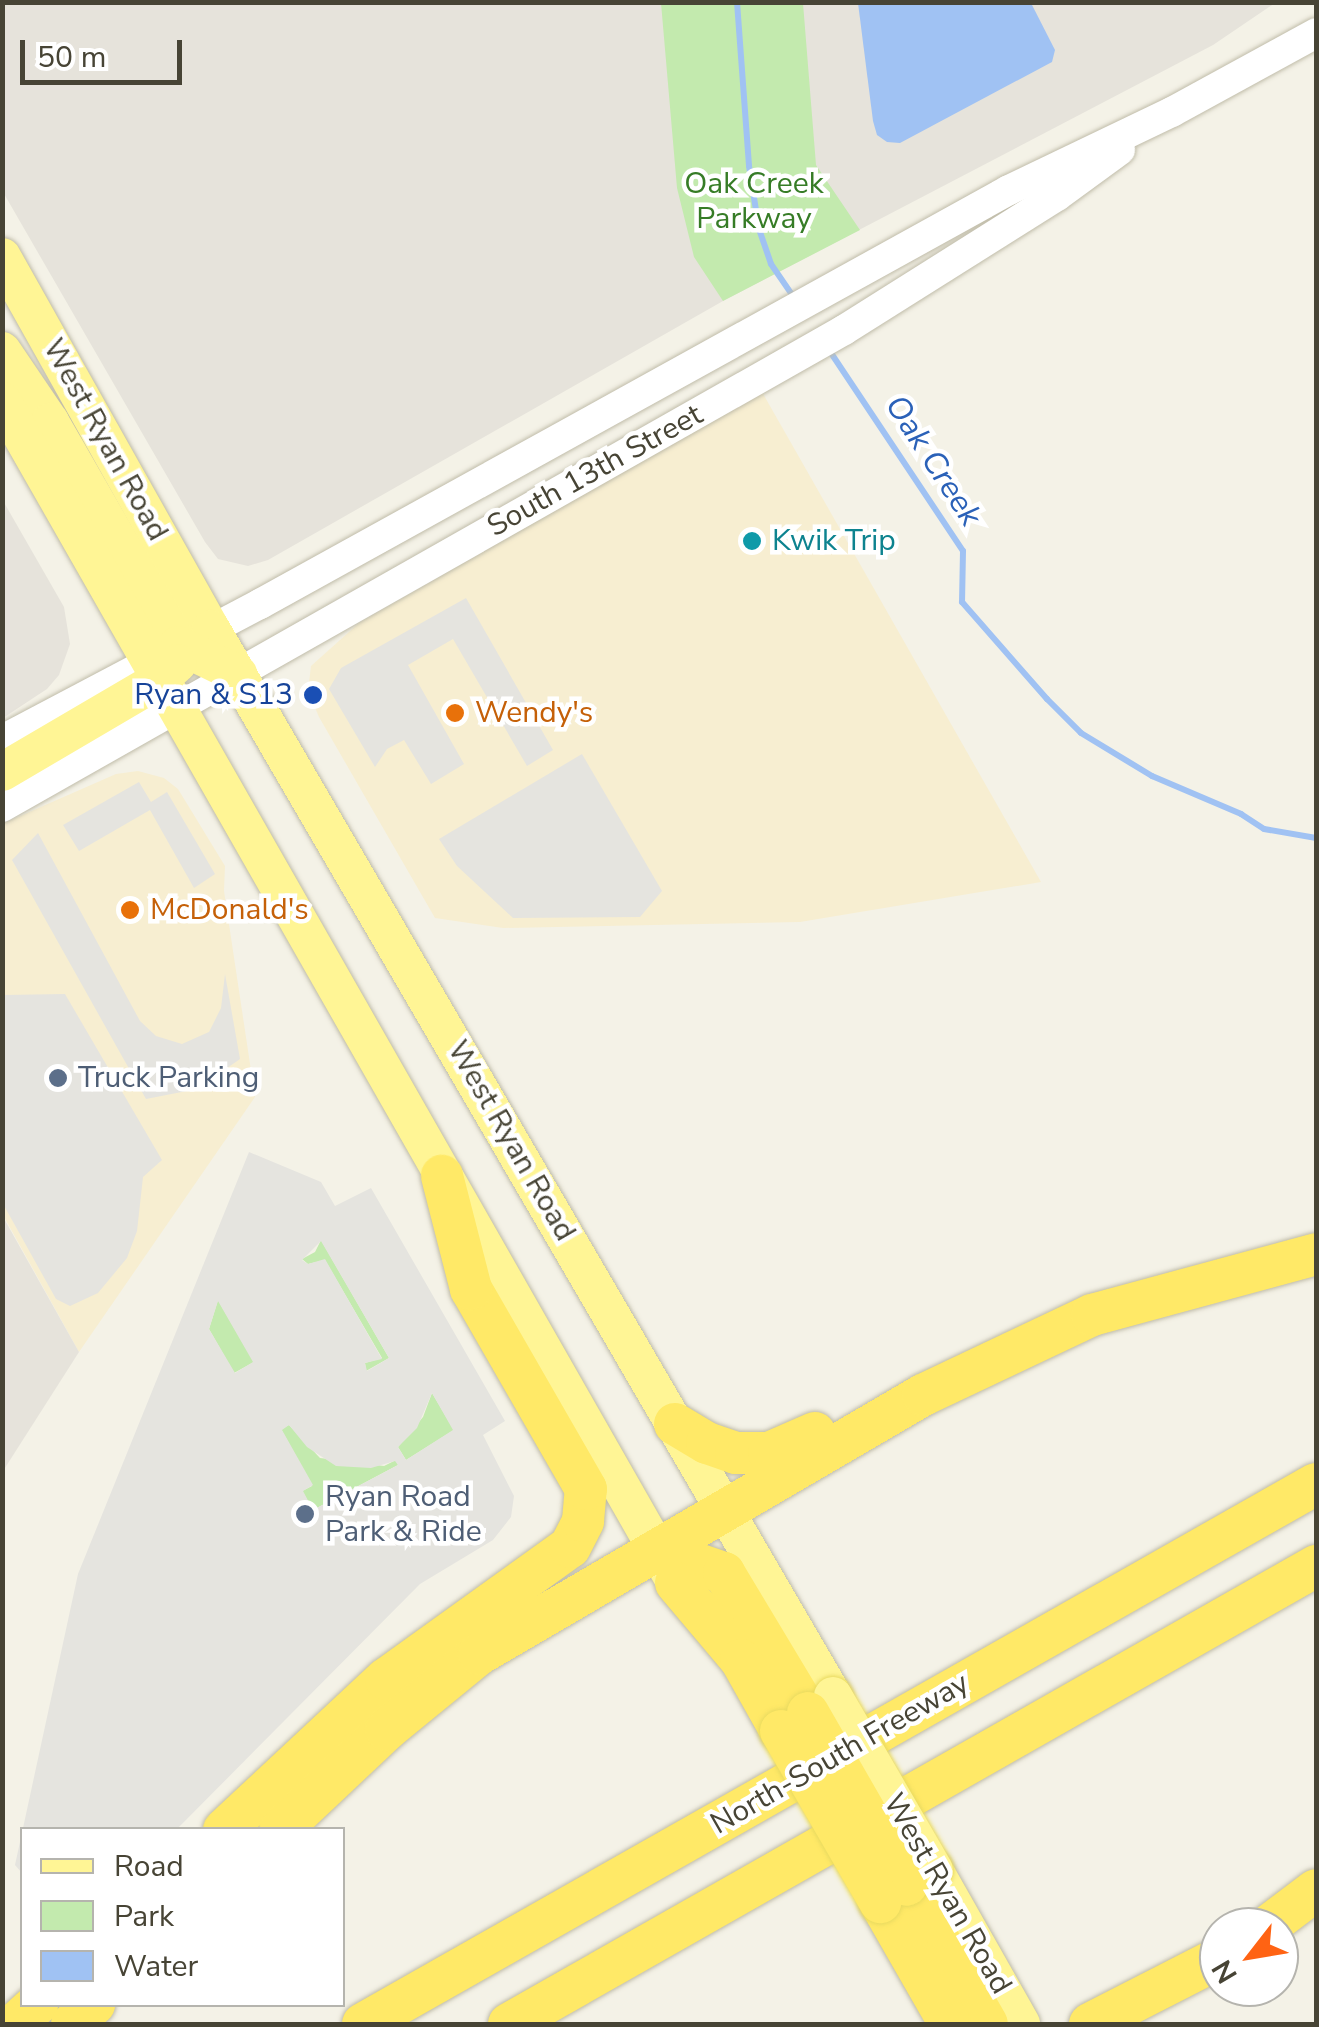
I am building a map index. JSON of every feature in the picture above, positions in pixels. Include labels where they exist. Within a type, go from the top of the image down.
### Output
[{"type":"highway","points":[[227,1827],[386,1678],[570,1548],[583,1521],[586,1489],[471,1289],[442,1176]]},
{"type":"highway","points":[[283,1827],[386,1730],[479,1654],[666,1566],[725,1510],[923,1395],[1092,1314],[1316,1254]]},
{"type":"highway","points":[[675,1424],[707,1444],[736,1453],[769,1453],[793,1445],[986,1344],[1052,1330]]},
{"type":"highway","name":"North-South Freeway","points":[[363,2024],[1316,1484]]},
{"type":"highway","points":[[666,1566],[741,1660],[797,1720],[896,1892],[987,2024]]},
{"type":"highway","points":[[509,2024],[1316,1566]]},
{"type":"highway","points":[[1293,1907],[1316,1890]]},
{"type":"highway","points":[[896,1892],[950,2024]]},
{"type":"highway","points":[[1090,2024],[1199,1970]]},
{"type":"highway","points":[[1141,2024],[1199,1972]]},
{"type":"highway","points":[[72,2024],[91,2007]]},
{"type":"main road","name":"West Ryan Road","points":[[2,257],[177,663],[442,1176],[666,1566]]},
{"type":"main road","points":[[2,351],[50,422],[177,663],[2,772]]},
{"type":"main road","name":"West Ryan Road","points":[[2,401],[177,663],[238,674],[725,1510],[797,1720],[896,1892],[1020,2024]]},
{"type":"main road","name":"West Ryan Road","points":[[896,1892],[931,2024]]},
{"type":"street","name":"South 13th Street","points":[[2,740],[177,663],[816,294],[1008,190],[1172,112],[1316,34]]},
{"type":"street","name":"South 13th Street","points":[[2,807],[177,663],[238,674],[844,330],[1057,196],[1172,112]]},
{"type":"shaded area","points":[[2,3],[1275,3],[1213,45],[723,301],[268,560],[248,566],[218,559],[205,542],[3,192]]},
{"type":"shaded area","points":[[762,392],[1041,882],[800,922],[503,928],[435,918],[319,717],[308,691],[311,666],[359,623]]},
{"type":"shaded area","points":[[2,499],[64,607],[70,644],[59,675],[47,689],[3,718]]},
{"type":"shaded area","points":[[466,598],[553,750],[527,766],[453,639],[408,665],[464,764],[431,784],[404,740],[387,749],[375,767],[329,689],[341,668]]},
{"type":"shaded area","points":[[582,754],[662,891],[640,917],[513,918],[457,866],[439,839]]},
{"type":"shaded area","points":[[138,771],[164,778],[178,789],[225,866],[224,891],[255,1097],[79,1352],[3,1215],[2,824],[116,774]]},
{"type":"shaded area","points":[[139,782],[151,802],[167,792],[215,874],[194,888],[150,810],[79,851],[63,825]]},
{"type":"shaded area","points":[[38,833],[140,1021],[156,1036],[182,1044],[209,1032],[221,1008],[225,974],[240,1059],[197,1089],[146,1099],[12,860]]},
{"type":"shaded area","name":"Truck Parking","points":[[65,994],[162,1160],[143,1177],[137,1231],[127,1258],[98,1293],[70,1306],[56,1299],[2,1202],[3,995]]},
{"type":"shaded area","name":"Ryan Road Park & Ride","points":[[249,1152],[321,1182],[335,1206],[371,1188],[505,1421],[483,1435],[514,1496],[511,1517],[493,1540],[420,1584],[179,1827],[24,1827],[78,1574]],"holes":[[[321,1241],[389,1358],[367,1371],[365,1363],[382,1359],[325,1259],[308,1264],[302,1260]],[[218,1301],[253,1362],[235,1373],[209,1329]],[[432,1393],[453,1430],[406,1460],[398,1447],[417,1428]],[[289,1425],[307,1447],[336,1466],[371,1468],[395,1461],[398,1465],[313,1510],[303,1491],[313,1485],[282,1430]]]},
{"type":"shaded area","points":[[2,1215],[79,1352],[3,1471],[2,1471]]},
{"type":"shaded area","points":[[20,1842],[20,1871],[15,1865]]},
{"type":"green space","name":"Oak Creek Parkway","points":[[661,3],[803,3],[816,165],[860,230],[723,301],[694,257],[677,188]]},
{"type":"green space","points":[[321,1240],[389,1358],[366,1371],[365,1363],[382,1358],[325,1260],[308,1264],[302,1259],[315,1252]]},
{"type":"green space","points":[[218,1300],[254,1362],[234,1373],[209,1329]]},
{"type":"green space","points":[[432,1393],[454,1430],[406,1460],[398,1447],[423,1417]]},
{"type":"green space","points":[[289,1425],[320,1458],[384,1466],[396,1460],[398,1465],[313,1510],[302,1491],[312,1486],[281,1429]]},
{"type":"water","points":[[858,3],[1031,3],[1055,50],[1052,62],[900,143],[887,142],[877,135],[873,121]]},
{"type":"waterway","name":"Oak Creek","points":[[737,2],[749,166],[759,229],[771,264],[795,299]]},
{"type":"waterway","name":"Oak Creek","points":[[827,347],[963,551],[962,602],[1047,699],[1081,733],[1152,776],[1241,814],[1264,829],[1316,838]]},
{"type":"place","name":"Kwik Trip","points":[[752,541]]},
{"type":"place","name":"Ryan & S13","points":[[313,695]]},
{"type":"place","name":"Wendy's","points":[[455,713]]},
{"type":"place","name":"McDonald's","points":[[130,910]]},
{"type":"place","name":"Truck Parking","points":[[58,1078]]},
{"type":"place","name":"Ryan Road Park & Ride","points":[[305,1514]]}]
